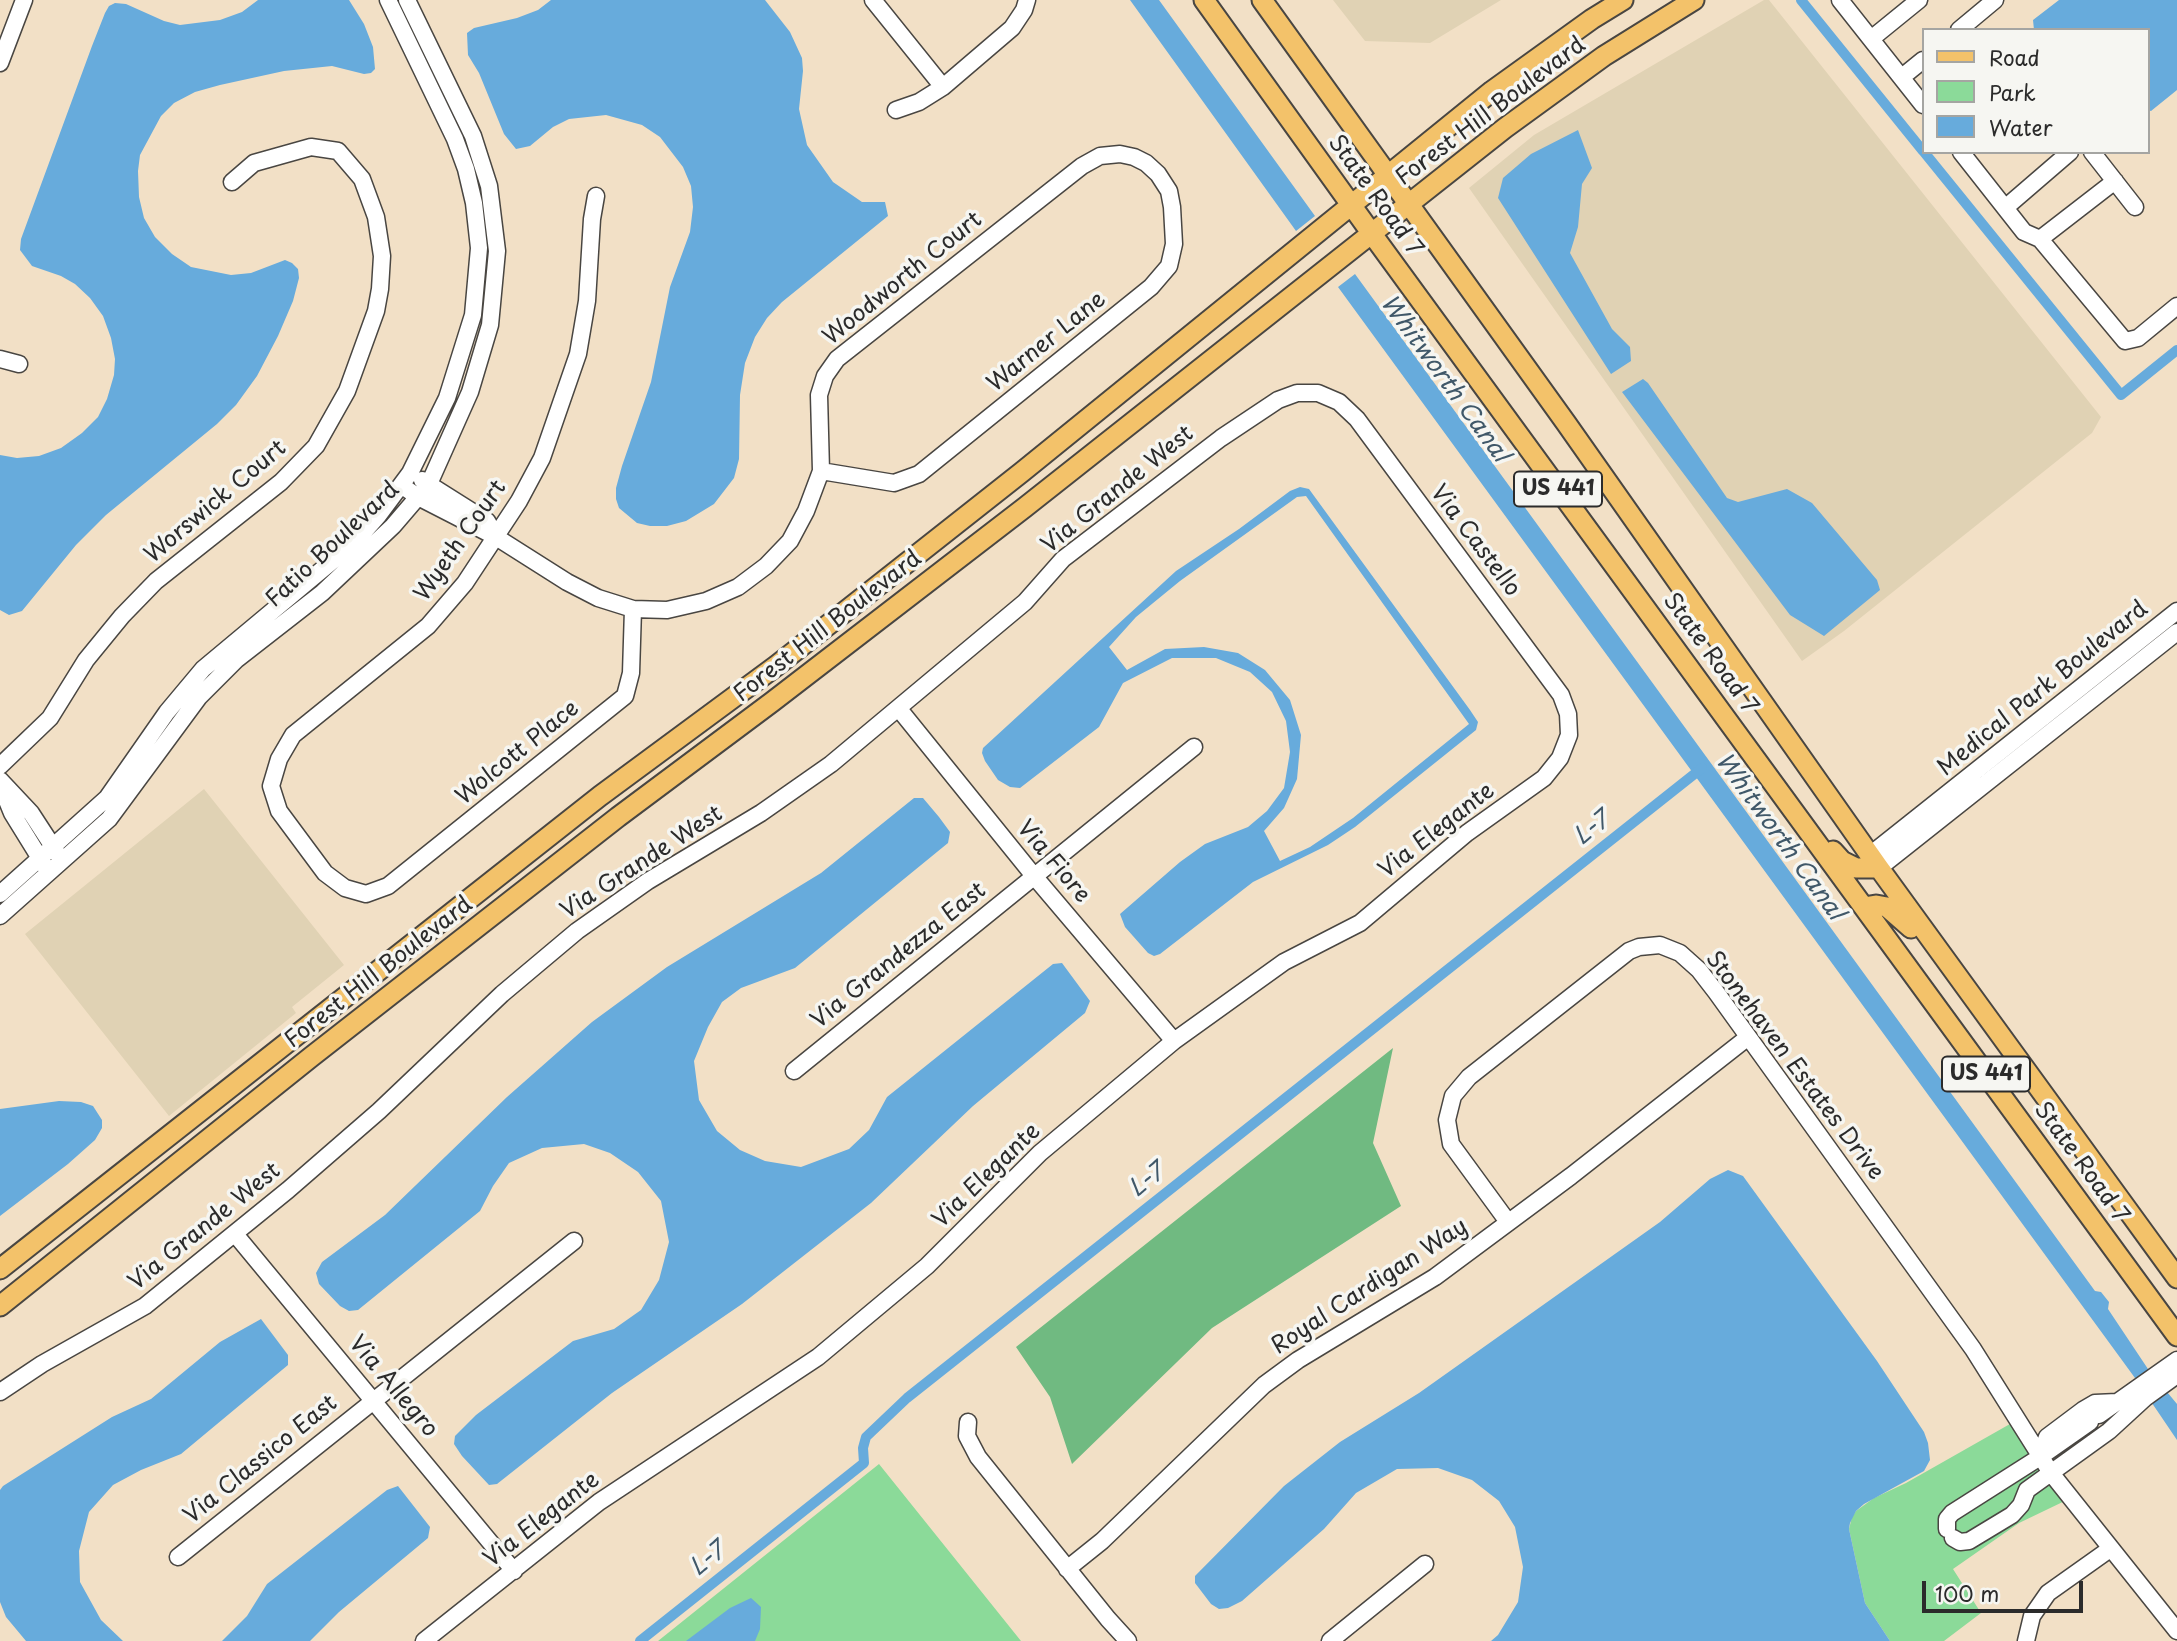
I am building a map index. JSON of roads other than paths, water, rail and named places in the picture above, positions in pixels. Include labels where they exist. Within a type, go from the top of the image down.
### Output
[{"type":"main road","name":"State Road 7","points":[[1204,0],[1371,234],[2177,1336]]},
{"type":"main road","name":"State Road 7","points":[[1262,0],[1566,423],[1874,862],[2177,1278]]},
{"type":"main road","name":"Forest Hill Boulevard","points":[[0,1269],[600,796],[776,666],[1492,91],[1623,0]]},
{"type":"main road","name":"Forest Hill Boulevard","points":[[0,1306],[497,911],[1002,525],[1505,128],[1604,56],[1695,0]]},
{"type":"main road","points":[[1796,812],[1842,860],[1856,868],[1874,862]]},
{"type":"main road","points":[[1864,907],[1887,907],[1900,916],[1966,988]]},
{"type":"main road","points":[[2119,1256],[2177,1315]]},
{"type":"street","points":[[0,62],[24,0]]},
{"type":"street","name":"Fatio Boulevard","points":[[58,855],[107,798],[167,712],[203,668],[354,543],[406,479],[447,398],[473,314],[479,248],[474,203],[455,139],[388,0]]},
{"type":"street","name":"Fatio Boulevard","points":[[0,916],[45,866],[109,819],[199,697],[236,660],[322,593],[393,526],[429,484],[470,392],[490,325],[497,251],[489,187],[473,136],[407,0]]},
{"type":"street","points":[[873,0],[943,87]]},
{"type":"street","points":[[896,110],[919,103],[943,87],[1012,28],[1027,0]]},
{"type":"street","points":[[1840,0],[1922,104]]},
{"type":"street","points":[[1871,39],[1919,0]]},
{"type":"street","points":[[1961,28],[1995,0],[2006,13]]},
{"type":"street","points":[[1902,77],[1922,61]]},
{"type":"street","name":"Worswick Court","points":[[0,766],[50,718],[86,660],[122,616],[156,581],[281,482],[316,446],[348,391],[376,311],[380,289],[382,256],[376,218],[362,179],[338,151],[311,147],[254,163],[232,182]]},
{"type":"street","name":"Woodworth Court","points":[[406,479],[418,497],[496,537],[567,582],[598,598],[633,608],[667,610],[706,601],[738,587],[766,566],[789,541],[806,511],[821,471],[819,395],[825,376],[837,359],[1082,166],[1100,156],[1120,154]]},
{"type":"street","name":"Warner Lane","points":[[821,471],[894,483],[919,474],[1152,287],[1169,266],[1174,244],[1169,191],[1158,174],[1146,163],[1120,154]]},
{"type":"street","points":[[1963,154],[2024,232],[2040,239],[2125,341],[2138,338],[2177,306]]},
{"type":"street","points":[[2005,208],[2068,154]]},
{"type":"street","points":[[2094,154],[2135,207]]},
{"type":"street","points":[[2040,239],[2115,181]]},
{"type":"street","name":"Wyeth Court","points":[[366,894],[345,888],[324,873],[279,811],[271,786],[279,759],[293,735],[428,626],[465,583],[519,501],[542,458],[578,354],[587,301],[596,196]]},
{"type":"street","points":[[0,359],[19,364]]},
{"type":"street","name":"Via Grande West","points":[[0,1392],[42,1364],[145,1306],[235,1234],[379,1111],[502,994],[577,931],[648,881],[761,813],[831,764],[1025,602],[1063,559],[1221,438],[1278,400],[1297,393],[1318,393]]},
{"type":"street","name":"Via Castello","points":[[1318,393],[1339,402],[1357,419],[1561,695],[1568,714],[1569,735]]},
{"type":"street","name":"Woodworth Court","points":[[406,479],[429,484],[487,521],[496,537]]},
{"type":"street","name":"Wolcott Place","points":[[366,894],[388,887],[625,696],[631,673],[633,608]]},
{"type":"street","name":"Medical Park Boulevard","points":[[1941,809],[2177,611]]},
{"type":"street","name":"Medical Park Boulevard","points":[[1874,862],[2177,632]]},
{"type":"street","name":"Via Fiore","points":[[899,709],[1034,876],[1174,1041]]},
{"type":"street","name":"Via Elegante","points":[[424,1641],[599,1502],[818,1357],[927,1266],[1040,1153],[1174,1041],[1284,962],[1360,923],[1467,834],[1544,778],[1560,758],[1569,735]]},
{"type":"street","name":"Via Grandezza East","points":[[794,1071],[1194,747]]},
{"type":"street","points":[[0,782],[31,813],[58,855]]},
{"type":"street","points":[[0,782],[12,813],[45,866]]},
{"type":"street","name":"Fatio Boulevard","points":[[0,894],[45,866]]},
{"type":"street","name":"Stonehaven Estates Drive","points":[[1508,1222],[1451,1144],[1447,1120],[1453,1096],[1469,1077],[1629,951],[1660,945],[1680,953],[1699,970],[1973,1349],[2051,1473],[2177,1631]]},
{"type":"street","name":"Royal Cardigan Way","points":[[1067,1569],[1102,1541],[1264,1385],[1298,1360],[1435,1277],[1571,1176],[1747,1038]]},
{"type":"street","name":"Via Allegro","points":[[235,1234],[514,1571]]},
{"type":"street","name":"Via Classico East","points":[[178,1557],[574,1241]]},
{"type":"street","points":[[2141,1393],[2109,1431],[2027,1490],[2021,1505],[2012,1515],[1969,1541],[1960,1542],[1950,1533],[1946,1522],[1952,1513],[2040,1457],[2083,1422],[2166,1378],[2177,1360]]},
{"type":"street","points":[[2087,1447],[2083,1422],[2095,1403],[2117,1402]]},
{"type":"street","points":[[968,1422],[967,1436],[970,1446],[1128,1641]]},
{"type":"street","points":[[2015,1473],[2027,1490]]},
{"type":"street","points":[[2026,1641],[2032,1616],[2048,1593],[2110,1549]]},
{"type":"street","points":[[1330,1641],[1424,1564]]},
{"type":"water","points":[[258,0],[349,0],[364,24],[373,47],[375,69],[364,74],[332,66],[284,71],[195,92],[174,103],[161,116],[140,155],[139,197],[144,218],[155,237],[172,254],[191,267],[231,275],[251,273],[285,260],[292,263],[298,269],[299,278],[293,301],[257,376],[236,405],[217,424],[106,515],[76,545],[22,611],[9,615],[0,610],[0,455],[17,458],[39,456],[61,448],[98,417],[114,375],[115,359],[111,338],[103,316],[90,298],[61,276],[32,266],[20,250],[21,239],[105,13],[109,6],[115,3],[126,4],[180,25],[220,20],[242,12]]},
{"type":"water","points":[[551,0],[765,0],[790,32],[802,58],[799,109],[807,145],[833,182],[862,202],[885,202],[888,216],[782,302],[767,318],[755,337],[745,363],[740,395],[739,459],[734,478],[714,504],[686,521],[667,526],[637,523],[619,508],[616,488],[651,382],[670,287],[690,232],[693,207],[691,186],[683,167],[660,137],[642,125],[606,115],[569,119],[553,127],[530,146],[516,149],[504,134],[479,73],[468,55],[467,33],[474,28],[538,10]]},
{"type":"water","points":[[1130,0],[1159,0],[1315,216],[1296,231]]},
{"type":"water","points":[[2059,0],[2177,0],[2177,90],[2149,110],[2149,28],[2034,28],[2033,20]]},
{"type":"water","points":[[1578,130],[1592,168],[1582,184],[1578,227],[1570,253],[1612,329],[1630,347],[1631,361],[1611,374],[1498,198],[1503,178],[1531,154]]},
{"type":"water","points":[[1355,274],[2095,1291],[2101,1292],[2109,1302],[2108,1309],[2148,1369],[2177,1404],[2177,1440],[2135,1378],[1338,287]]},
{"type":"water","points":[[1643,379],[1727,498],[1738,502],[1787,489],[1812,503],[1877,580],[1880,590],[1824,636],[1790,615],[1622,392]]},
{"type":"water","points":[[1300,487],[1309,489],[1470,710],[1478,722],[1476,730],[1355,827],[1328,845],[1253,882],[1154,956],[1148,953],[1125,927],[1120,914],[1205,844],[1248,827],[1267,811],[1284,788],[1290,752],[1286,721],[1272,692],[1250,672],[1216,658],[1172,658],[1123,683],[1099,727],[1020,788],[1010,787],[998,780],[985,761],[983,748],[1176,571],[1290,491]],"holes":[[[1306,496],[1469,724],[1353,818],[1310,847],[1280,861],[1264,831],[1284,808],[1297,779],[1301,735],[1290,700],[1265,670],[1238,653],[1204,647],[1165,649],[1127,670],[1109,647],[1136,617],[1180,581],[1297,497]]]},
{"type":"water","points":[[914,798],[923,798],[939,817],[950,832],[948,843],[795,968],[741,988],[722,1002],[694,1061],[699,1100],[717,1131],[740,1150],[765,1161],[801,1167],[849,1149],[869,1130],[887,1097],[1053,964],[1062,963],[1090,1001],[1085,1013],[973,1106],[871,1203],[742,1304],[612,1393],[497,1484],[489,1485],[462,1456],[454,1444],[455,1436],[476,1415],[573,1341],[614,1329],[641,1310],[659,1280],[669,1242],[661,1201],[638,1172],[610,1153],[584,1144],[542,1148],[509,1163],[480,1211],[358,1310],[349,1311],[340,1306],[319,1284],[316,1273],[322,1262],[385,1215],[507,1097],[592,1022],[667,967],[821,873]]},
{"type":"water","points":[[59,1101],[81,1102],[93,1106],[102,1120],[102,1128],[95,1140],[68,1164],[0,1216],[0,1109]]},
{"type":"water","points":[[1728,1170],[1743,1176],[1877,1361],[1924,1432],[1928,1443],[1930,1460],[1924,1471],[1864,1504],[1856,1511],[1850,1523],[1865,1603],[1890,1641],[1491,1641],[1498,1635],[1518,1602],[1523,1567],[1515,1527],[1499,1501],[1472,1480],[1438,1468],[1397,1469],[1356,1493],[1324,1529],[1242,1601],[1219,1609],[1211,1604],[1195,1583],[1195,1576],[1284,1486],[1340,1442],[1419,1393],[1660,1222],[1710,1179]]},
{"type":"water","points":[[261,1319],[288,1355],[288,1365],[181,1454],[113,1485],[89,1512],[79,1551],[80,1582],[101,1620],[123,1641],[26,1641],[6,1617],[0,1602],[0,1490],[112,1417],[151,1399],[220,1342]]},
{"type":"water","points":[[398,1486],[430,1527],[428,1538],[339,1612],[310,1641],[222,1641],[247,1616],[267,1584],[387,1490]]},
{"type":"water","points":[[751,1598],[761,1607],[760,1629],[755,1641],[686,1641],[730,1608]]},
{"type":"waterway","points":[[1801,0],[1922,150]]},
{"type":"waterway","points":[[1926,154],[2121,395],[2177,350]]},
{"type":"waterway","name":"L-7","points":[[640,1641],[864,1463],[863,1448],[866,1437],[907,1398],[1702,768]]},
{"type":"water label","name":"Whitworth Canal","points":[[1444,379]]},
{"type":"water label","name":"Whitworth Canal","points":[[1779,837]]}]
